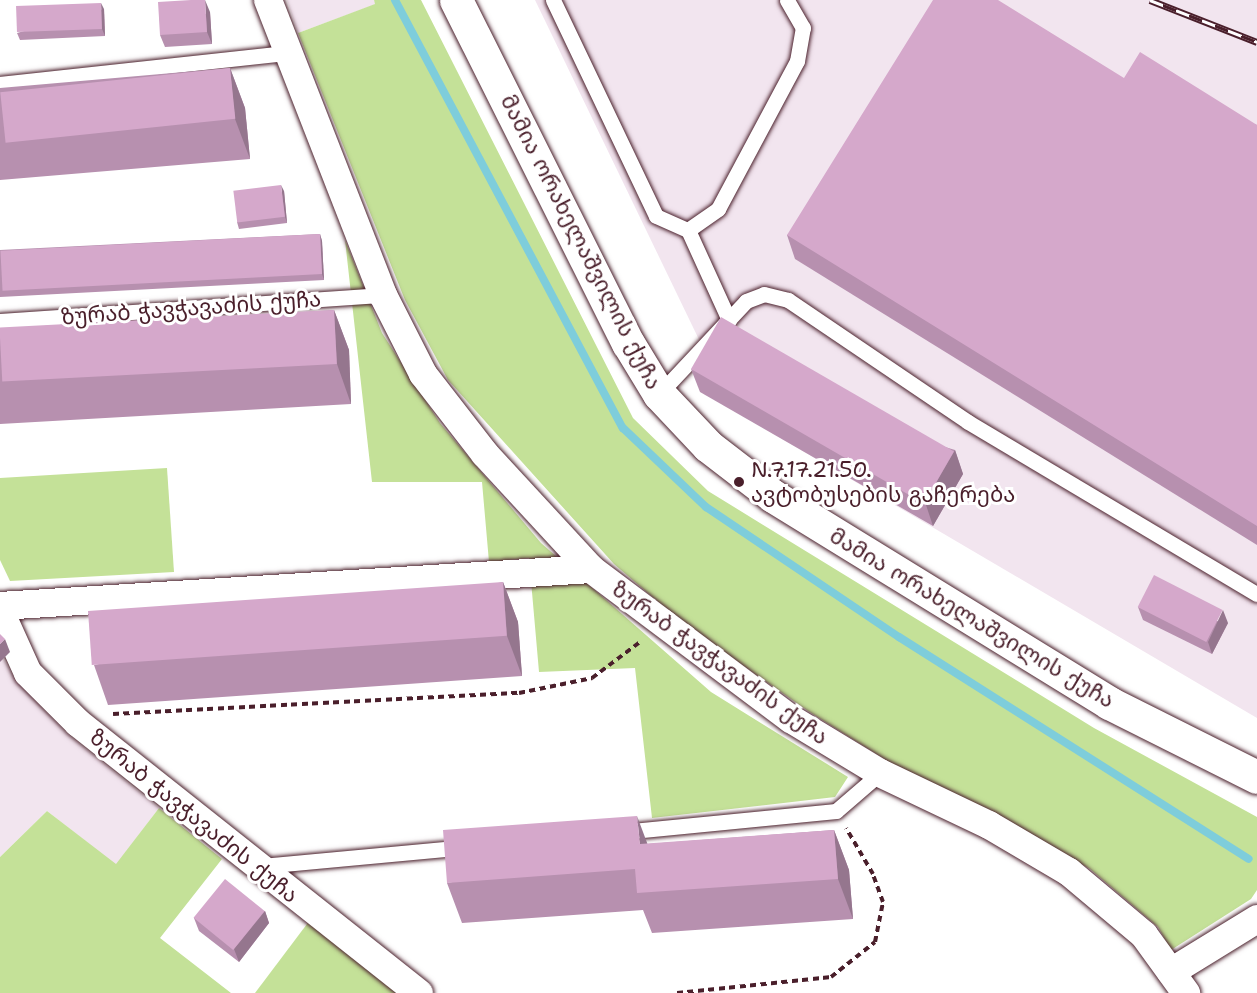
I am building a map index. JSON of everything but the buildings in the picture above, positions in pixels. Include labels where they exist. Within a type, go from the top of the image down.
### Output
[{"type":"street","name":"ზურაბ ჭავჭავაძის ქუჩა","points":[[268,0],[383,294],[423,374],[485,454],[591,569],[791,719],[880,773],[989,825],[1069,872],[1144,935],[1179,983]]},
{"type":"street","name":"მამია ორახელაშვილის ქუჩა","points":[[456,0],[628,343],[659,394],[708,446],[773,496],[1109,704],[1257,777]]},
{"type":"street","points":[[0,606],[591,569]]},
{"type":"street","name":"ზურაბ ჭავჭავაძის ქუჩა","points":[[0,611],[28,673],[72,717],[256,867],[419,993]]},
{"type":"street","points":[[1179,983],[1257,920]]},
{"type":"lane","points":[[553,0],[656,216],[688,230],[729,320]]},
{"type":"lane","points":[[688,230],[718,209],[797,61],[803,28],[787,0]]},
{"type":"lane","points":[[0,84],[287,53]]},
{"type":"lane","name":"ზურაბ ჭავჭავაძის ქუჩა","points":[[0,321],[383,294]]},
{"type":"lane","points":[[659,394],[746,301],[764,294],[788,300],[968,422],[1257,594]]},
{"type":"lane","points":[[611,833],[836,811],[880,773]]},
{"type":"lane","points":[[256,867],[481,845]]},
{"type":"path","points":[[72,717],[519,693],[592,678],[665,624]]},
{"type":"path","points":[[677,993],[831,977],[875,942],[883,902],[873,874],[836,811]]},
{"type":"shaded area","points":[[287,0],[374,0],[376,4],[298,33]]},
{"type":"shaded area","points":[[535,0],[1257,0],[1257,718],[733,410]]},
{"type":"shaded area","points":[[0,653],[16,681],[67,734],[159,808],[116,865],[47,811],[0,857]]},
{"type":"green space","points":[[374,0],[421,0],[633,418],[708,491],[1094,728],[1257,817],[1257,890],[1251,899],[1171,950],[1158,927],[1090,869],[1009,821],[905,772],[808,711],[684,624],[614,564],[448,380],[405,300],[298,33],[375,4]]},
{"type":"green space","points":[[345,240],[382,333],[440,423],[541,543],[711,692],[848,777],[835,797],[652,818],[635,668],[539,672],[529,558],[489,562],[482,482],[372,482]]},
{"type":"green space","points":[[167,468],[174,572],[10,581],[0,560],[0,478]]},
{"type":"green space","points":[[159,808],[222,859],[160,938],[231,993],[0,993],[0,857],[47,811],[116,864]]},
{"type":"green space","points":[[310,920],[400,993],[255,993]]},
{"type":"waterway","points":[[395,0],[623,428],[706,507],[899,637],[1249,859]]},
{"type":"railway","points":[[1150,0],[1257,42]]},
{"type":"place","name":"N.7.17.21.50. ავტობუსების გაჩერება","points":[[739,482]]}]
